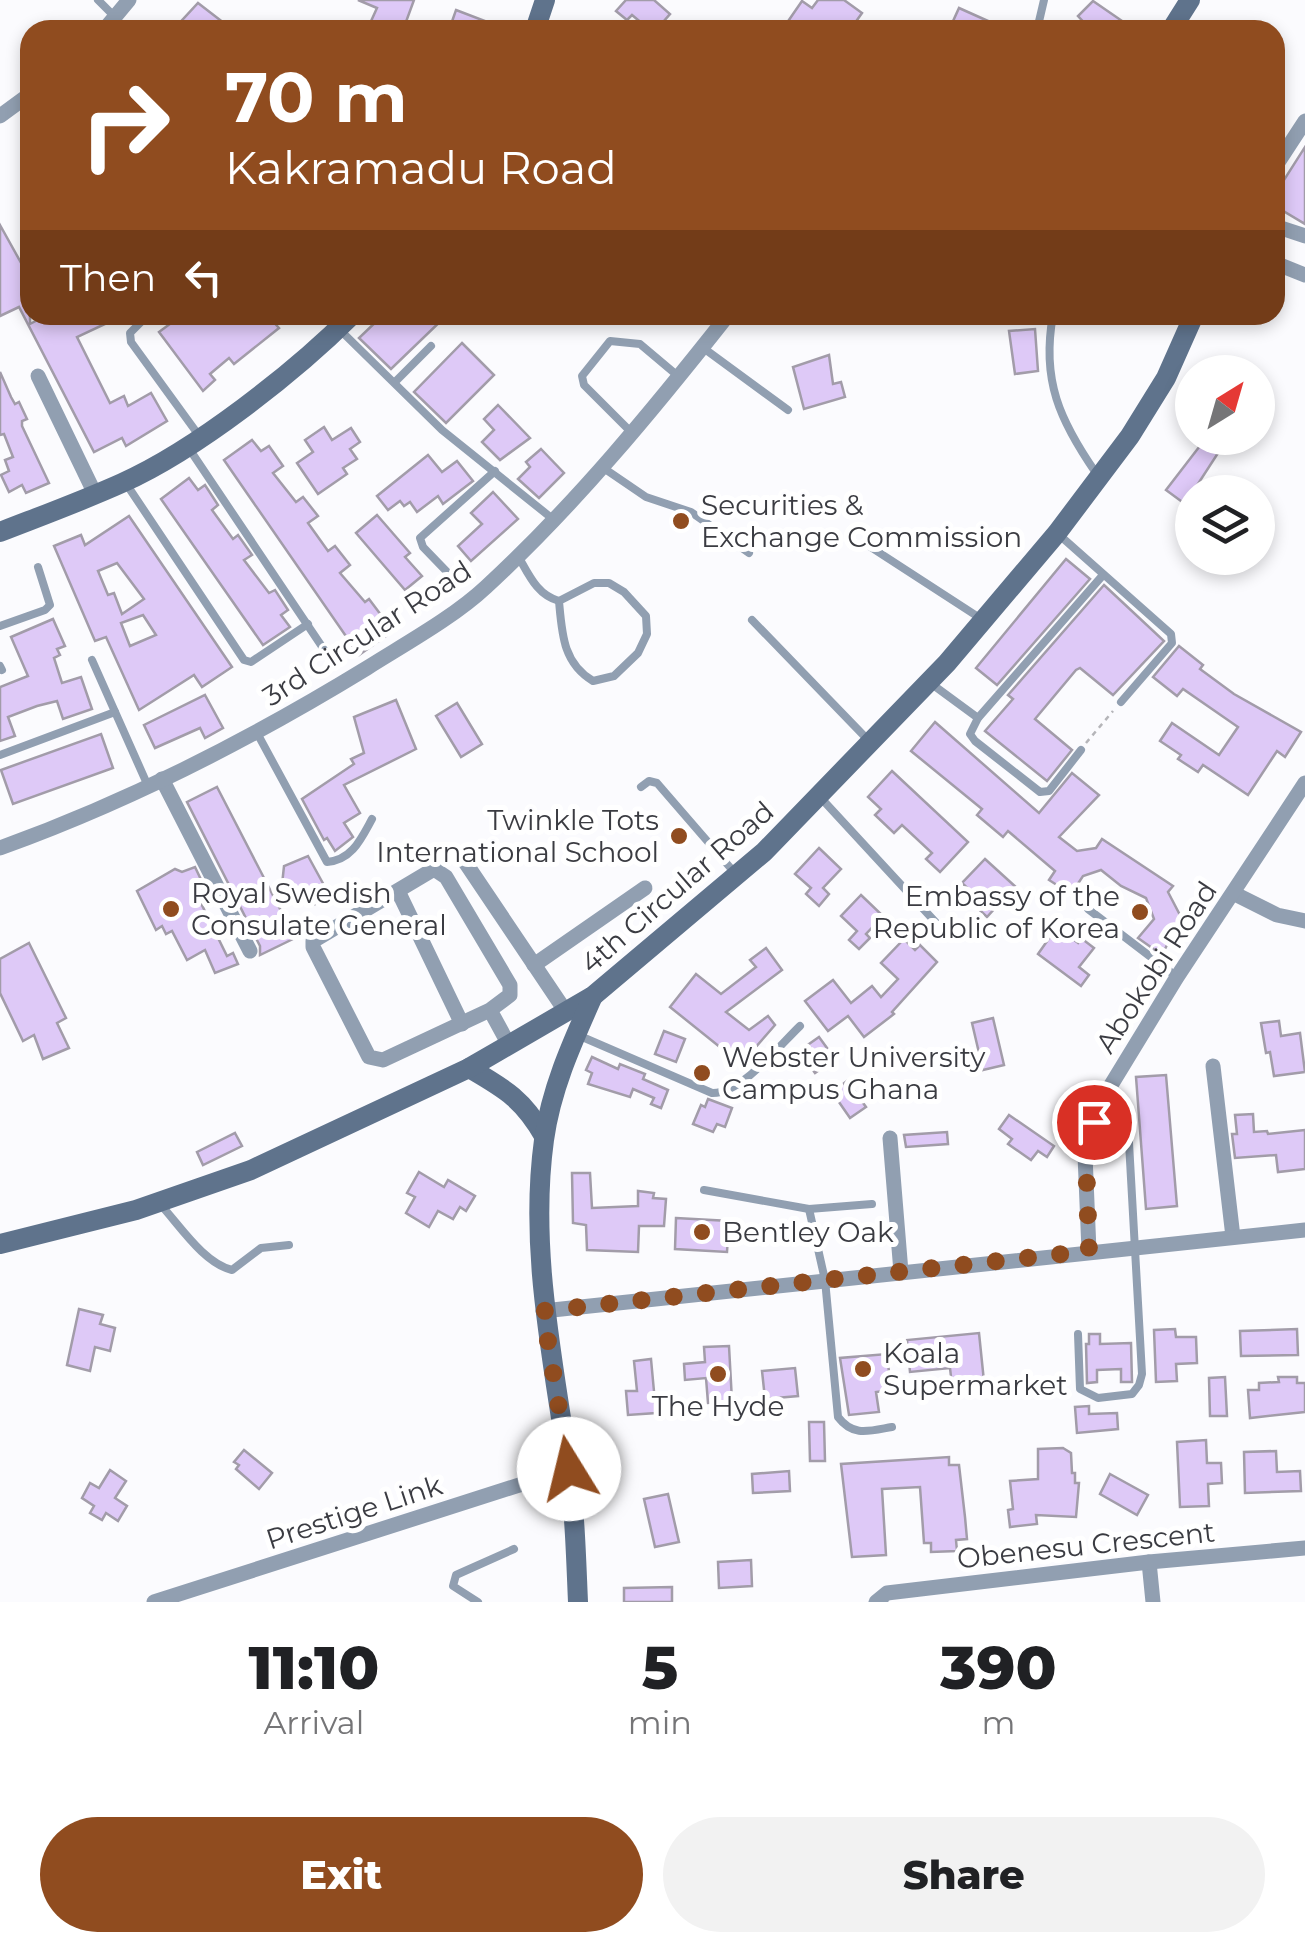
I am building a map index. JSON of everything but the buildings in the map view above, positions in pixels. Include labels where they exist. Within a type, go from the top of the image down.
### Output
[{"type":"street","points":[[112,20],[130,0]]},
{"type":"street","points":[[1285,152],[1305,121]]},
{"type":"street","points":[[0,532],[125,482],[193,442],[342,325]]},
{"type":"street","name":"3rd Circular Road","points":[[0,848],[155,782],[257,733],[410,640],[483,590],[602,467],[720,325]]},
{"type":"street","name":"4th Circular Road","points":[[0,1244],[159,1203],[251,1170],[469,1068],[592,996],[736,876],[820,797],[929,682],[1058,533],[1099,478],[1166,378],[1190,325]]},
{"type":"street","points":[[38,376],[95,494]]},
{"type":"street","points":[[155,782],[250,951]]},
{"type":"street","name":"Abokobi Road","points":[[1089,1251],[1086,1155],[1094,1122],[1108,1090],[1176,976],[1305,783]]},
{"type":"street","points":[[459,852],[566,1012]]},
{"type":"street","points":[[434,869],[444,872],[510,985],[510,994],[490,1010],[383,1060],[369,1057],[313,947],[317,936],[398,891],[434,869]]},
{"type":"street","points":[[534,965],[646,888]]},
{"type":"street","points":[[398,891],[462,1024]]},
{"type":"street","points":[[1234,893],[1278,915],[1305,921]]},
{"type":"street","points":[[578,1602],[569,1469],[543,1311],[540,1182],[544,1136],[562,1065],[592,996]]},
{"type":"street","points":[[490,1010],[509,1045]]},
{"type":"street","points":[[1213,1066],[1233,1237]]},
{"type":"street","points":[[469,1068],[512,1093],[531,1112],[544,1136]]},
{"type":"street","points":[[890,1138],[900,1272]]},
{"type":"street","points":[[543,1311],[1305,1230]]},
{"type":"street","name":"Prestige Link","points":[[154,1602],[569,1469]]},
{"type":"street","name":"Obenesu Crescent","points":[[876,1602],[887,1593],[1305,1548]]},
{"type":"street","points":[[1148,1562],[1153,1602]]},
{"type":"lane","points":[[138,325],[130,333],[130,342],[332,660]]},
{"type":"lane","points":[[349,325],[442,430],[554,520]]},
{"type":"lane","points":[[1050,325],[1046,351],[1054,388],[1071,436],[1099,478]]},
{"type":"lane","points":[[632,433],[584,385],[582,376],[599,351],[610,341],[640,344],[678,376]]},
{"type":"lane","points":[[396,381],[432,346]]},
{"type":"lane","points":[[702,347],[788,410]]},
{"type":"lane","points":[[602,467],[646,497],[691,512],[749,553]]},
{"type":"lane","points":[[451,576],[422,547],[420,538],[495,472]]},
{"type":"lane","points":[[125,482],[244,660],[251,662],[308,624]]},
{"type":"lane","points":[[1058,533],[1171,634],[1172,643],[1121,702]]},
{"type":"lane","points":[[869,546],[984,620]]},
{"type":"lane","points":[[518,556],[547,598],[560,601],[594,583],[609,582],[646,616],[647,634],[638,653],[614,676],[593,681],[577,671],[562,634],[560,601]]},
{"type":"lane","points":[[0,626],[45,610],[50,604],[38,567]]},
{"type":"lane","points":[[1081,750],[1049,791],[1040,792],[970,734],[978,718],[1104,574]]},
{"type":"lane","points":[[752,620],[870,742]]},
{"type":"lane","points":[[92,660],[115,712],[155,782]]},
{"type":"lane","points":[[929,682],[978,718]]},
{"type":"lane","points":[[0,755],[115,712]]},
{"type":"lane","points":[[257,733],[327,862],[334,863],[351,854],[372,819]]},
{"type":"lane","points":[[641,787],[648,781],[657,784],[736,876]]},
{"type":"lane","points":[[820,797],[940,927]]},
{"type":"lane","points":[[1088,909],[1176,976]]},
{"type":"lane","points":[[576,1034],[712,1093],[722,1093],[738,1085],[800,1026]]},
{"type":"lane","points":[[1078,1334],[1080,1388],[1098,1398],[1132,1394],[1140,1385],[1142,1374],[1128,1125]]},
{"type":"lane","points":[[704,1190],[809,1210],[872,1204]]},
{"type":"lane","points":[[159,1203],[224,1268],[232,1270],[261,1248],[289,1245]]},
{"type":"lane","points":[[809,1210],[825,1280],[838,1416],[846,1427],[858,1432],[892,1427]]},
{"type":"lane","points":[[478,1602],[453,1586],[456,1574],[514,1549]]},
{"type":"path","points":[[1081,750],[1121,702]]},
{"type":"place","name":"Securities & Exchange Commission","points":[[681,521]]},
{"type":"place","name":"Twinkle Tots International School","points":[[679,836]]},
{"type":"place","name":"Royal Swedish Consulate General","points":[[171,909]]},
{"type":"place","name":"Embassy of the Republic of Korea","points":[[1140,912]]},
{"type":"place","name":"Webster University Campus Ghana","points":[[702,1073]]},
{"type":"place","name":"Bentley Oak","points":[[702,1232]]},
{"type":"place","name":"Koala Supermarket","points":[[863,1369]]},
{"type":"place","name":"The Hyde","points":[[718,1374]]},
{"type":"route","points":[[569,1469],[543,1311],[1089,1251],[1086,1155],[1094,1122]]}]
